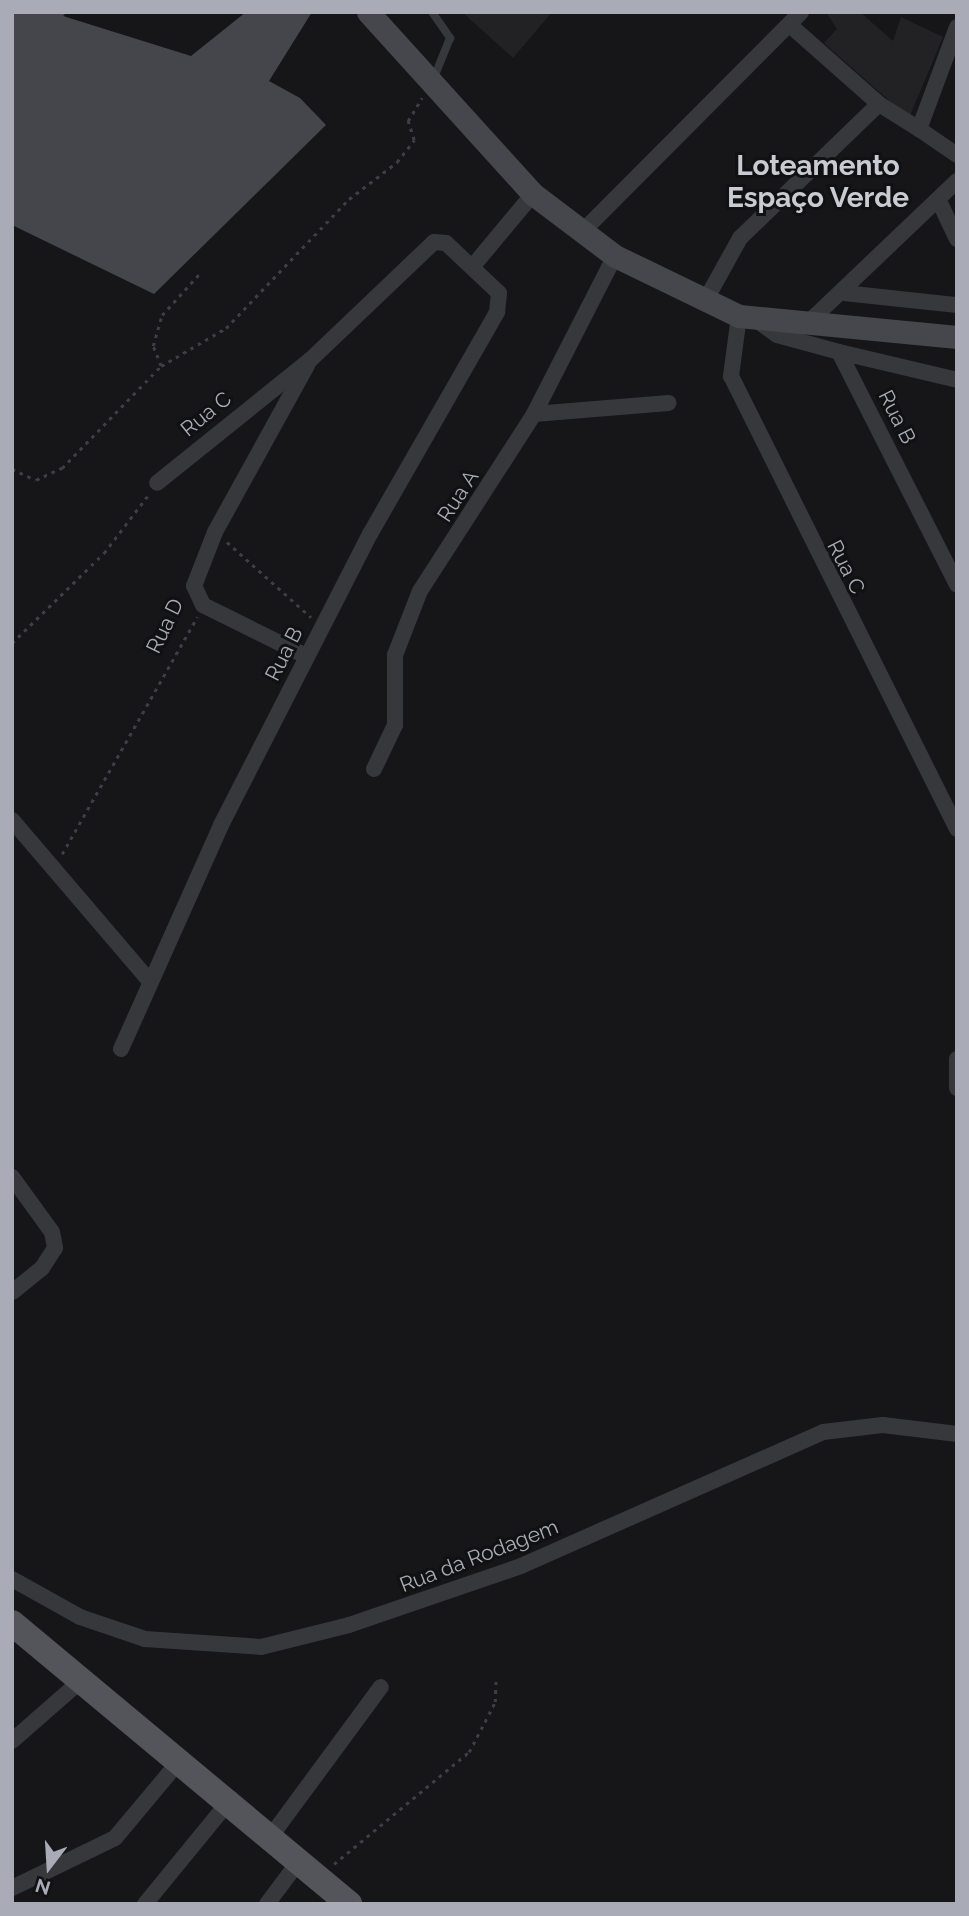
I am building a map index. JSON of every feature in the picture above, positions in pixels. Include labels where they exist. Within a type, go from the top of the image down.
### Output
[{"type":"main road","points":[[368,12],[534,194],[581,233],[615,256],[704,303],[747,318],[812,319],[957,337]]},
{"type":"main road","points":[[12,1623],[182,1758],[349,1904]]},
{"type":"street","points":[[581,233],[792,27],[801,12]]},
{"type":"street","points":[[792,27],[879,104],[957,155]]},
{"type":"street","points":[[919,129],[957,27]]},
{"type":"street","points":[[704,303],[740,238],[879,104]]},
{"type":"street","points":[[812,319],[844,293],[957,181]]},
{"type":"street","points":[[472,266],[534,194]]},
{"type":"street","points":[[939,201],[957,239]]},
{"type":"street","name":"Rua C","points":[[157,484],[310,360],[430,244],[446,243],[472,266]]},
{"type":"street","name":"Rua A","points":[[374,769],[395,725],[395,655],[420,592],[534,414],[615,256]]},
{"type":"street","name":"Rua B","points":[[121,1049],[148,979],[306,656],[497,312],[496,288],[472,266]]},
{"type":"street","points":[[844,293],[957,305]]},
{"type":"street","points":[[747,318],[786,338],[957,380]]},
{"type":"street","name":"Rua C","points":[[747,318],[729,364],[734,384],[951,803],[957,829]]},
{"type":"street","name":"Rua B","points":[[839,352],[957,585]]},
{"type":"street","name":"Rua D","points":[[204,605],[194,581],[215,532],[310,360]]},
{"type":"street","points":[[534,414],[669,403]]},
{"type":"street","points":[[204,605],[306,656]]},
{"type":"street","points":[[12,820],[148,979]]},
{"type":"street","points":[[957,1059],[957,1088]]},
{"type":"street","points":[[12,1177],[52,1232],[55,1248],[42,1268],[12,1292]]},
{"type":"street","name":"Rua da Rodagem","points":[[12,1578],[79,1617],[145,1639],[261,1647],[463,1588],[823,1432],[883,1425],[956,1429]]},
{"type":"street","points":[[12,1741],[84,1678]]},
{"type":"street","points":[[271,1836],[381,1686]]},
{"type":"street","points":[[12,1888],[115,1838],[182,1758]]},
{"type":"street","points":[[145,1904],[231,1799]]},
{"type":"street","points":[[267,1904],[309,1869]]},
{"type":"lane","points":[[432,12],[450,38],[432,83]]},
{"type":"path","points":[[12,469],[36,480],[62,468],[161,366],[226,328],[349,199],[397,162],[414,140],[408,121],[432,83]]},
{"type":"path","points":[[161,366],[153,346],[162,315],[201,272]]},
{"type":"path","points":[[12,643],[104,553],[157,484]]},
{"type":"path","points":[[215,532],[322,626]]},
{"type":"path","name":"Rua D","points":[[54,869],[204,605]]},
{"type":"path","points":[[309,1869],[469,1752],[495,1702],[496,1677]]},
{"type":"shaded area","points":[[462,12],[552,12],[513,58]]},
{"type":"shaded area","points":[[826,12],[860,12],[893,41],[901,17],[943,37],[909,118],[824,43],[837,29]]},
{"type":"building","points":[[12,12],[67,12],[63,16],[191,56],[246,12],[312,12],[269,81],[300,98],[326,125],[154,294],[12,225]]},
{"type":"district","name":"Loteamento Espaço Verde","points":[[818,182]]}]
